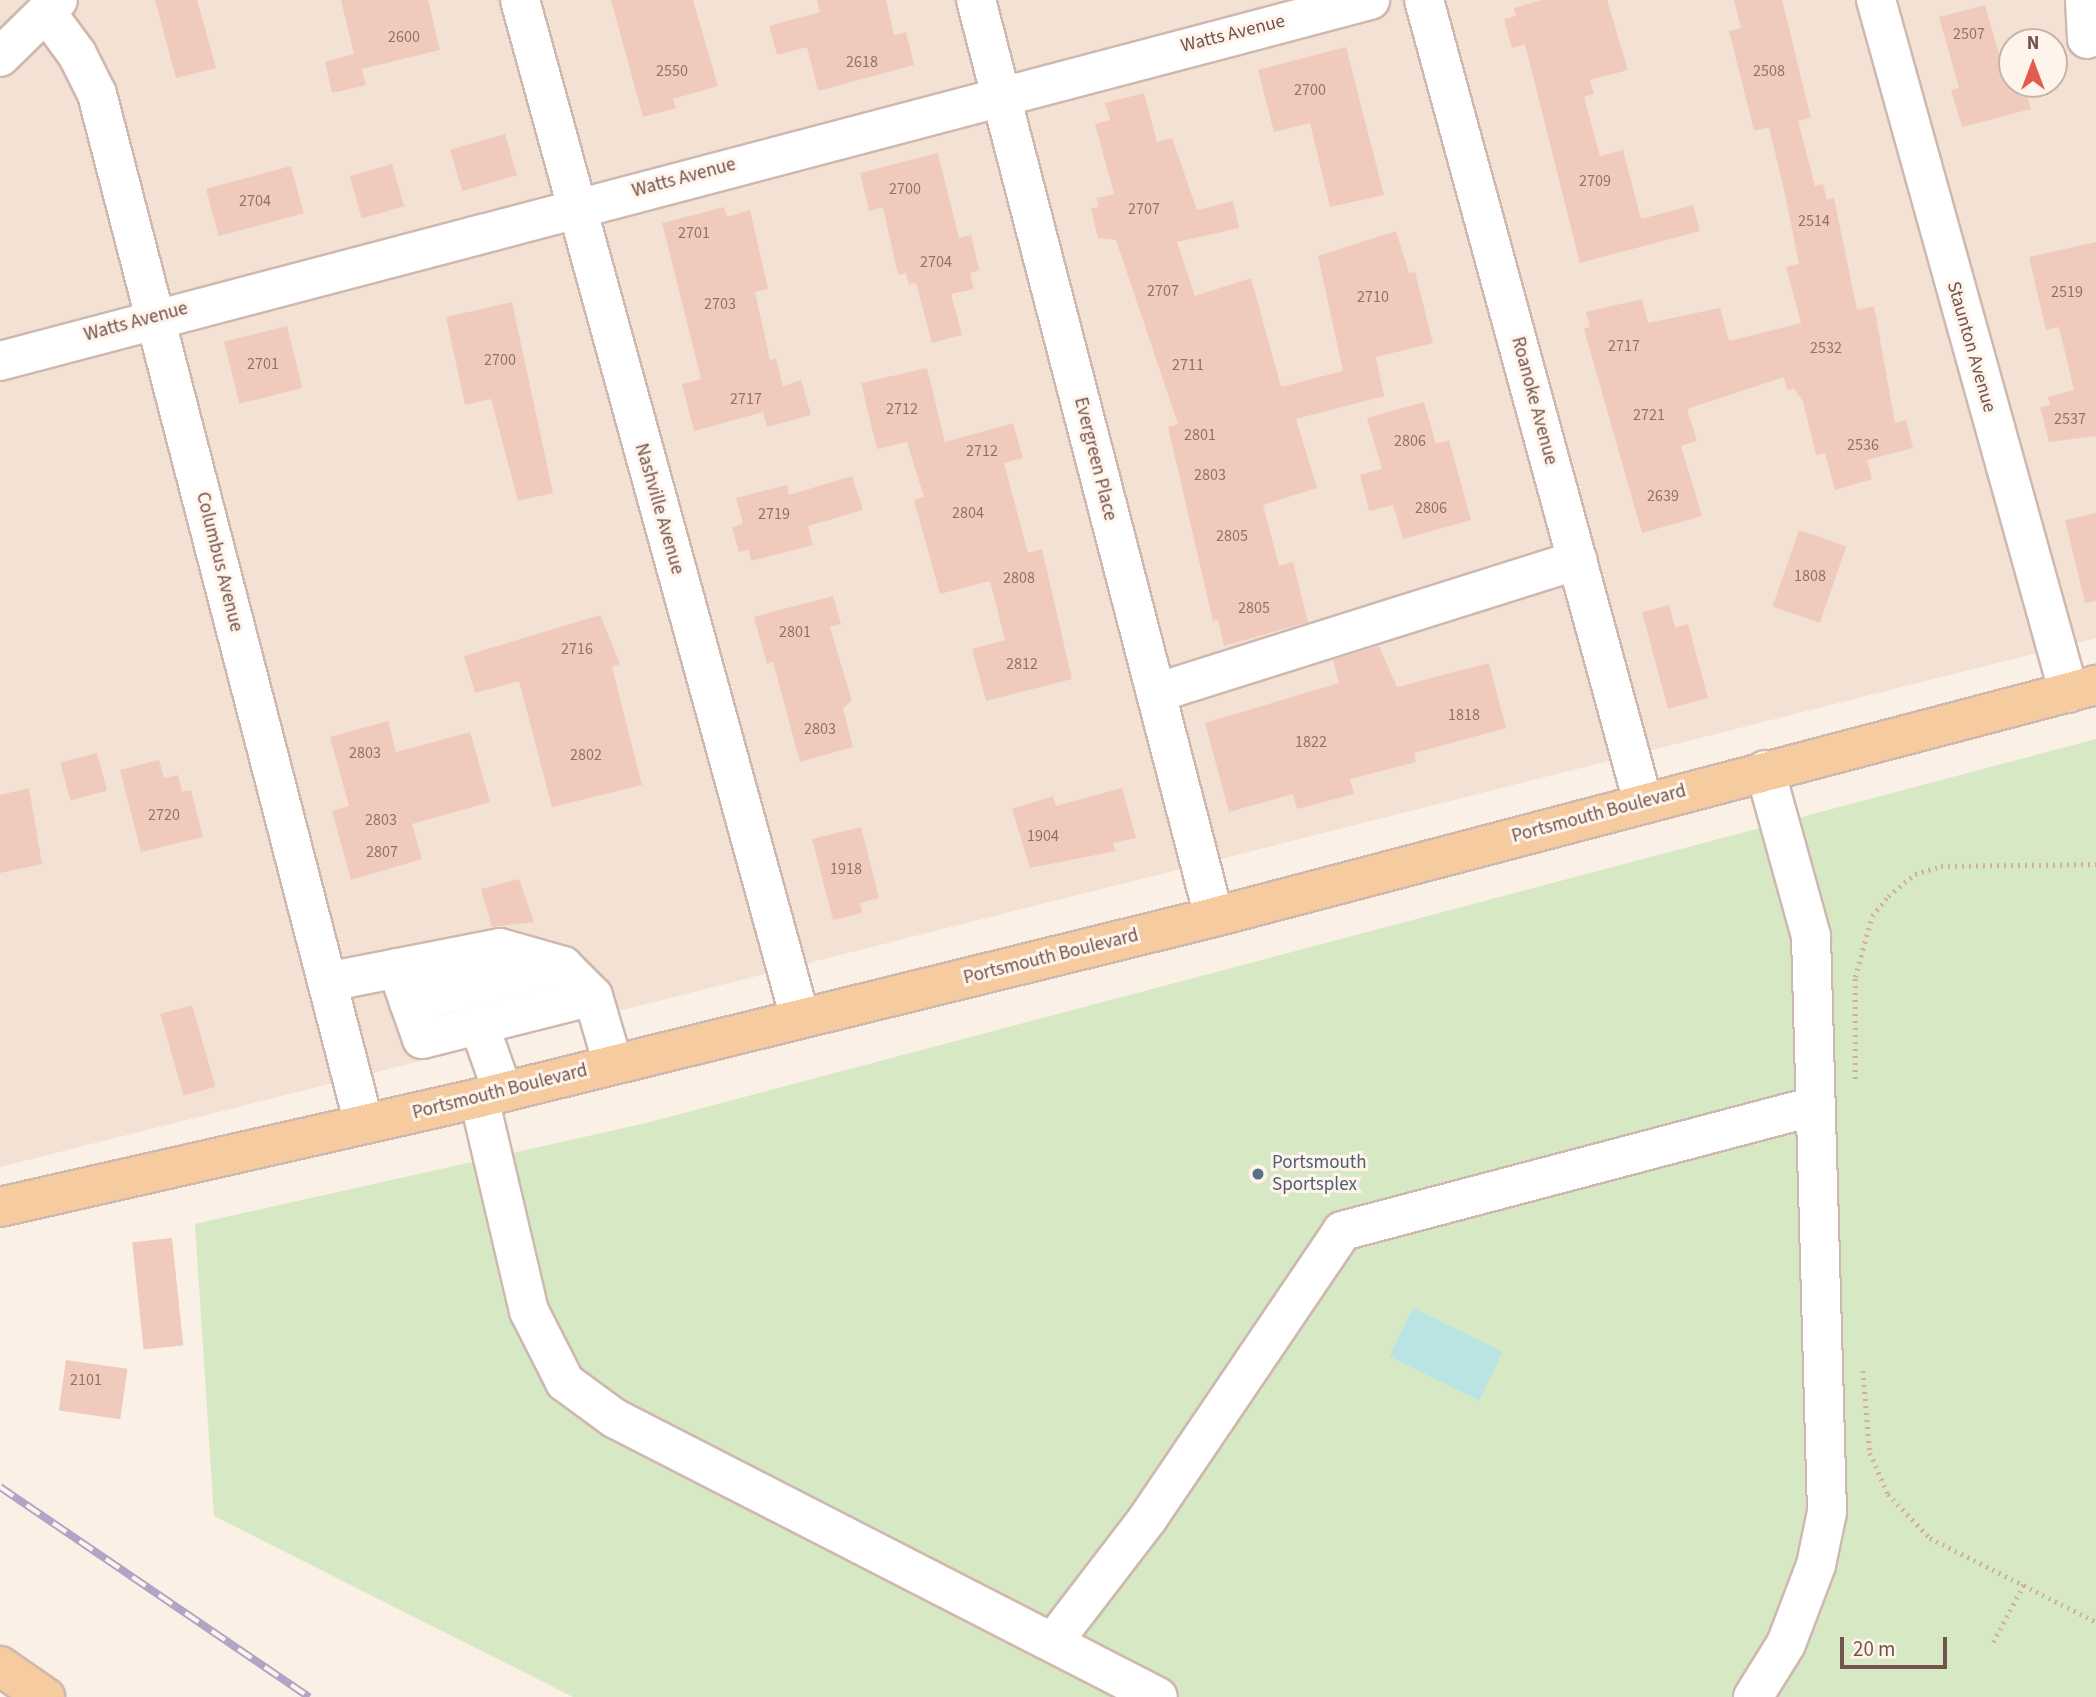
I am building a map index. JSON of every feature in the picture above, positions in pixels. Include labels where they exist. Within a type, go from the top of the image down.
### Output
[{"type":"main road","name":"Portsmouth Boulevard","points":[[0,1207],[491,1095],[1214,917],[1643,802],[2082,689]]},
{"type":"main road","points":[[0,1666],[45,1697]]},
{"type":"street","name":"Nashville Avenue","points":[[520,0],[800,1018]]},
{"type":"street","name":"Evergreen Place","points":[[976,0],[1214,917]]},
{"type":"street","name":"Watts Avenue","points":[[0,360],[156,315],[1370,0]]},
{"type":"street","name":"Roanoke Avenue","points":[[1424,0],[1643,802]]},
{"type":"street","name":"Staunton Avenue","points":[[1876,0],[2082,689]]},
{"type":"street","points":[[2085,0],[2087,39]]},
{"type":"street","points":[[0,57],[52,6]]},
{"type":"street","name":"Columbus Avenue","points":[[52,6],[97,94],[364,1124]]},
{"type":"street","points":[[1156,693],[1577,561]]},
{"type":"street","points":[[1753,1697],[1786,1644],[1816,1565],[1827,1512],[1811,936],[1765,770]]},
{"type":"street","points":[[327,982],[403,986],[500,948],[563,966],[593,996],[613,1064]]},
{"type":"street","points":[[403,986],[422,1039],[593,996]]},
{"type":"street","points":[[479,1025],[529,1311],[565,1382],[614,1418],[1158,1697]]},
{"type":"street","points":[[1054,1642],[1148,1518],[1342,1231],[1816,1106]]},
{"type":"path","points":[[1856,1088],[1855,977],[1872,916],[1888,896],[1915,874],[1941,866],[2096,864]]},
{"type":"path","points":[[1862,1360],[1870,1453],[1888,1494],[1930,1538],[2096,1622]]},
{"type":"path","points":[[1993,1642],[2024,1584]]},
{"type":"shaded area","points":[[0,0],[2096,0],[2096,638],[0,1167]]},
{"type":"green space","name":"Portsmouth Sportsplex","points":[[2096,739],[2096,1697],[573,1697],[214,1516],[195,1224],[646,1123]]},
{"type":"water","points":[[1413,1308],[1503,1352],[1479,1400],[1389,1357]]},
{"type":"building","points":[[155,0],[197,0],[216,68],[176,78]]},
{"type":"building","points":[[341,0],[428,0],[440,50],[362,69],[366,85],[332,93],[325,62],[354,54]]},
{"type":"building","points":[[611,0],[693,0],[718,86],[673,99],[676,108],[643,117]]},
{"type":"building","points":[[817,0],[886,0],[894,35],[906,32],[914,65],[818,91],[807,47],[777,55],[769,26],[820,12]]},
{"type":"building","points":[[1542,0],[1607,0],[1628,70],[1590,80],[1594,94],[1584,97],[1600,156],[1623,150],[1641,219],[1693,205],[1700,231],[1580,263],[1525,44],[1512,48],[1504,19],[1516,16],[1514,8]]},
{"type":"building","points":[[1734,0],[1782,0],[1811,118],[1798,121],[1815,186],[1823,184],[1827,200],[1834,198],[1857,310],[1874,306],[1895,423],[1906,420],[1913,448],[1867,460],[1872,479],[1835,490],[1825,453],[1816,455],[1803,402],[1794,388],[1787,390],[1784,377],[1687,409],[1697,441],[1681,446],[1702,516],[1642,533],[1584,329],[1590,327],[1586,312],[1642,299],[1648,323],[1720,308],[1729,341],[1801,323],[1786,267],[1799,264],[1769,127],[1754,131],[1729,31],[1741,28]]},
{"type":"building","points":[[1985,5],[1998,50],[1998,98],[2027,98],[2031,109],[1962,127],[1951,90],[1959,88],[1939,17]]},
{"type":"building","points":[[1346,47],[1384,195],[1330,207],[1310,123],[1274,132],[1258,70]]},
{"type":"building","points":[[1144,93],[1157,142],[1172,138],[1197,210],[1233,201],[1239,228],[1177,242],[1195,296],[1251,278],[1281,387],[1343,371],[1318,256],[1396,231],[1409,273],[1415,272],[1433,343],[1376,357],[1384,396],[1296,419],[1317,488],[1263,505],[1279,566],[1293,562],[1308,622],[1224,646],[1218,620],[1213,621],[1168,427],[1178,424],[1116,240],[1098,238],[1091,208],[1099,207],[1096,198],[1114,194],[1095,124],[1110,120],[1105,103]]},
{"type":"building","points":[[505,134],[517,175],[462,191],[450,150]]},
{"type":"building","points":[[938,153],[959,238],[971,235],[979,270],[970,273],[974,289],[951,294],[962,335],[932,343],[916,283],[909,284],[906,273],[898,275],[883,207],[869,211],[860,173]]},
{"type":"building","points":[[392,164],[404,206],[362,218],[350,176]]},
{"type":"building","points":[[291,166],[304,213],[219,236],[206,189]]},
{"type":"building","points":[[724,207],[727,217],[750,210],[768,289],[755,292],[770,360],[776,358],[783,386],[801,380],[811,415],[767,427],[763,412],[694,431],[682,384],[701,379],[662,223]]},
{"type":"building","points":[[2096,242],[2096,436],[2049,442],[2040,407],[2050,405],[2048,397],[2074,390],[2059,327],[2046,330],[2029,257]]},
{"type":"building","points":[[512,302],[553,493],[518,501],[491,399],[465,405],[446,317]]},
{"type":"building","points":[[287,326],[302,388],[239,404],[224,342]]},
{"type":"building","points":[[927,368],[945,442],[1013,423],[1023,458],[1004,463],[1028,553],[1042,549],[1072,679],[986,701],[972,649],[1005,640],[990,581],[940,594],[914,500],[924,497],[907,442],[877,449],[861,383]]},
{"type":"building","points":[[1424,402],[1436,444],[1449,440],[1471,520],[1403,539],[1393,505],[1369,511],[1360,475],[1382,469],[1367,418]]},
{"type":"building","points":[[852,476],[863,510],[808,526],[813,545],[751,561],[749,550],[739,552],[732,527],[743,524],[736,498],[787,485],[789,495]]},
{"type":"building","points":[[2096,513],[2096,601],[2085,603],[2065,520]]},
{"type":"building","points":[[1799,530],[1846,546],[1820,623],[1773,607]]},
{"type":"building","points":[[833,596],[841,624],[830,627],[852,701],[843,708],[853,747],[800,762],[773,662],[767,664],[754,617]]},
{"type":"building","points":[[1669,605],[1675,628],[1688,624],[1708,698],[1668,709],[1642,612]]},
{"type":"building","points":[[600,615],[620,664],[612,667],[642,785],[552,807],[519,681],[475,693],[464,656]]},
{"type":"building","points":[[1379,646],[1397,687],[1489,663],[1506,728],[1414,753],[1416,762],[1350,779],[1354,794],[1297,809],[1293,794],[1229,812],[1205,723],[1339,683],[1333,660]]},
{"type":"building","points":[[388,721],[396,752],[470,732],[490,802],[412,824],[422,859],[351,880],[332,811],[349,806],[330,737]]},
{"type":"building","points":[[97,753],[107,791],[70,801],[60,763]]},
{"type":"building","points":[[159,760],[164,778],[178,775],[182,792],[191,790],[203,837],[141,852],[120,770]]},
{"type":"building","points":[[29,788],[42,864],[0,873],[0,795]]},
{"type":"building","points":[[1122,788],[1136,838],[1113,843],[1116,851],[1030,868],[1012,809],[1053,796],[1056,806]]},
{"type":"building","points":[[861,827],[879,898],[860,903],[862,913],[833,920],[812,839]]},
{"type":"building","points":[[519,879],[534,922],[492,927],[481,889]]},
{"type":"building","points":[[192,1005],[215,1087],[184,1096],[160,1014]]},
{"type":"building","points":[[172,1238],[183,1345],[144,1350],[132,1242]]},
{"type":"building","points":[[66,1360],[127,1369],[120,1419],[59,1411]]},
{"type":"railway","points":[[0,1487],[309,1697]]},
{"type":"place","name":"Portsmouth Sportsplex","points":[[1258,1174]]}]
